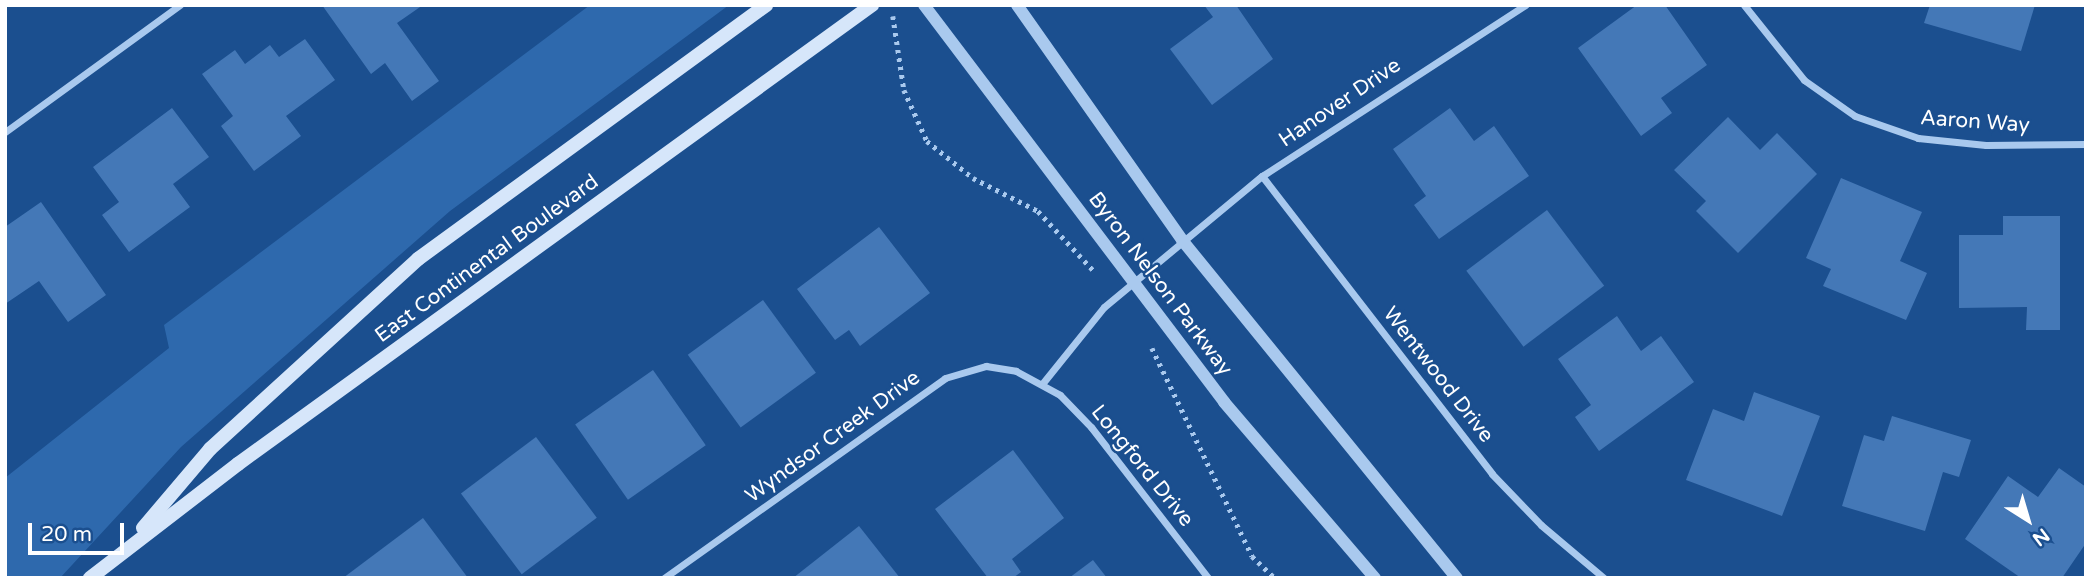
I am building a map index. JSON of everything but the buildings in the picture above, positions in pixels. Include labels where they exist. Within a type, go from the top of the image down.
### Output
[{"type":"main road","name":"East Continental Boulevard","points":[[127,547],[210,449],[418,259],[765,5]]},
{"type":"main road","name":"East Continental Boulevard","points":[[90,578],[127,547],[872,5]]},
{"type":"street","points":[[5,132],[180,5]]},
{"type":"street","name":"Byron Nelson Parkway","points":[[923,5],[1135,279],[1224,402],[1375,578]]},
{"type":"street","points":[[1017,5],[1182,240],[1457,578]]},
{"type":"street","name":"Hanover Drive","points":[[1182,240],[1262,176],[1525,5]]},
{"type":"street","name":"Aaron Way","points":[[1744,5],[1804,80],[1855,116],[1918,138],[1986,145],[2086,144]]},
{"type":"street","name":"Wentwood Drive","points":[[1262,176],[1492,474],[1541,525],[1604,578]]},
{"type":"street","points":[[1042,384],[1116,296],[1182,240]]},
{"type":"street","name":"Wyndsor Creek Drive","points":[[664,578],[945,378],[986,366],[1016,371],[1042,384]]},
{"type":"street","name":"Longford Drive","points":[[1042,384],[1091,427],[1208,578]]},
{"type":"path","points":[[890,5],[904,90],[927,141],[973,178],[1038,211],[1116,296]]},
{"type":"path","points":[[1148,342],[1163,365],[1252,556],[1275,578]]},
{"type":"shaded area","points":[[590,5],[729,5],[450,211],[181,447],[60,578],[5,578],[5,478],[169,348],[164,325]]}]
